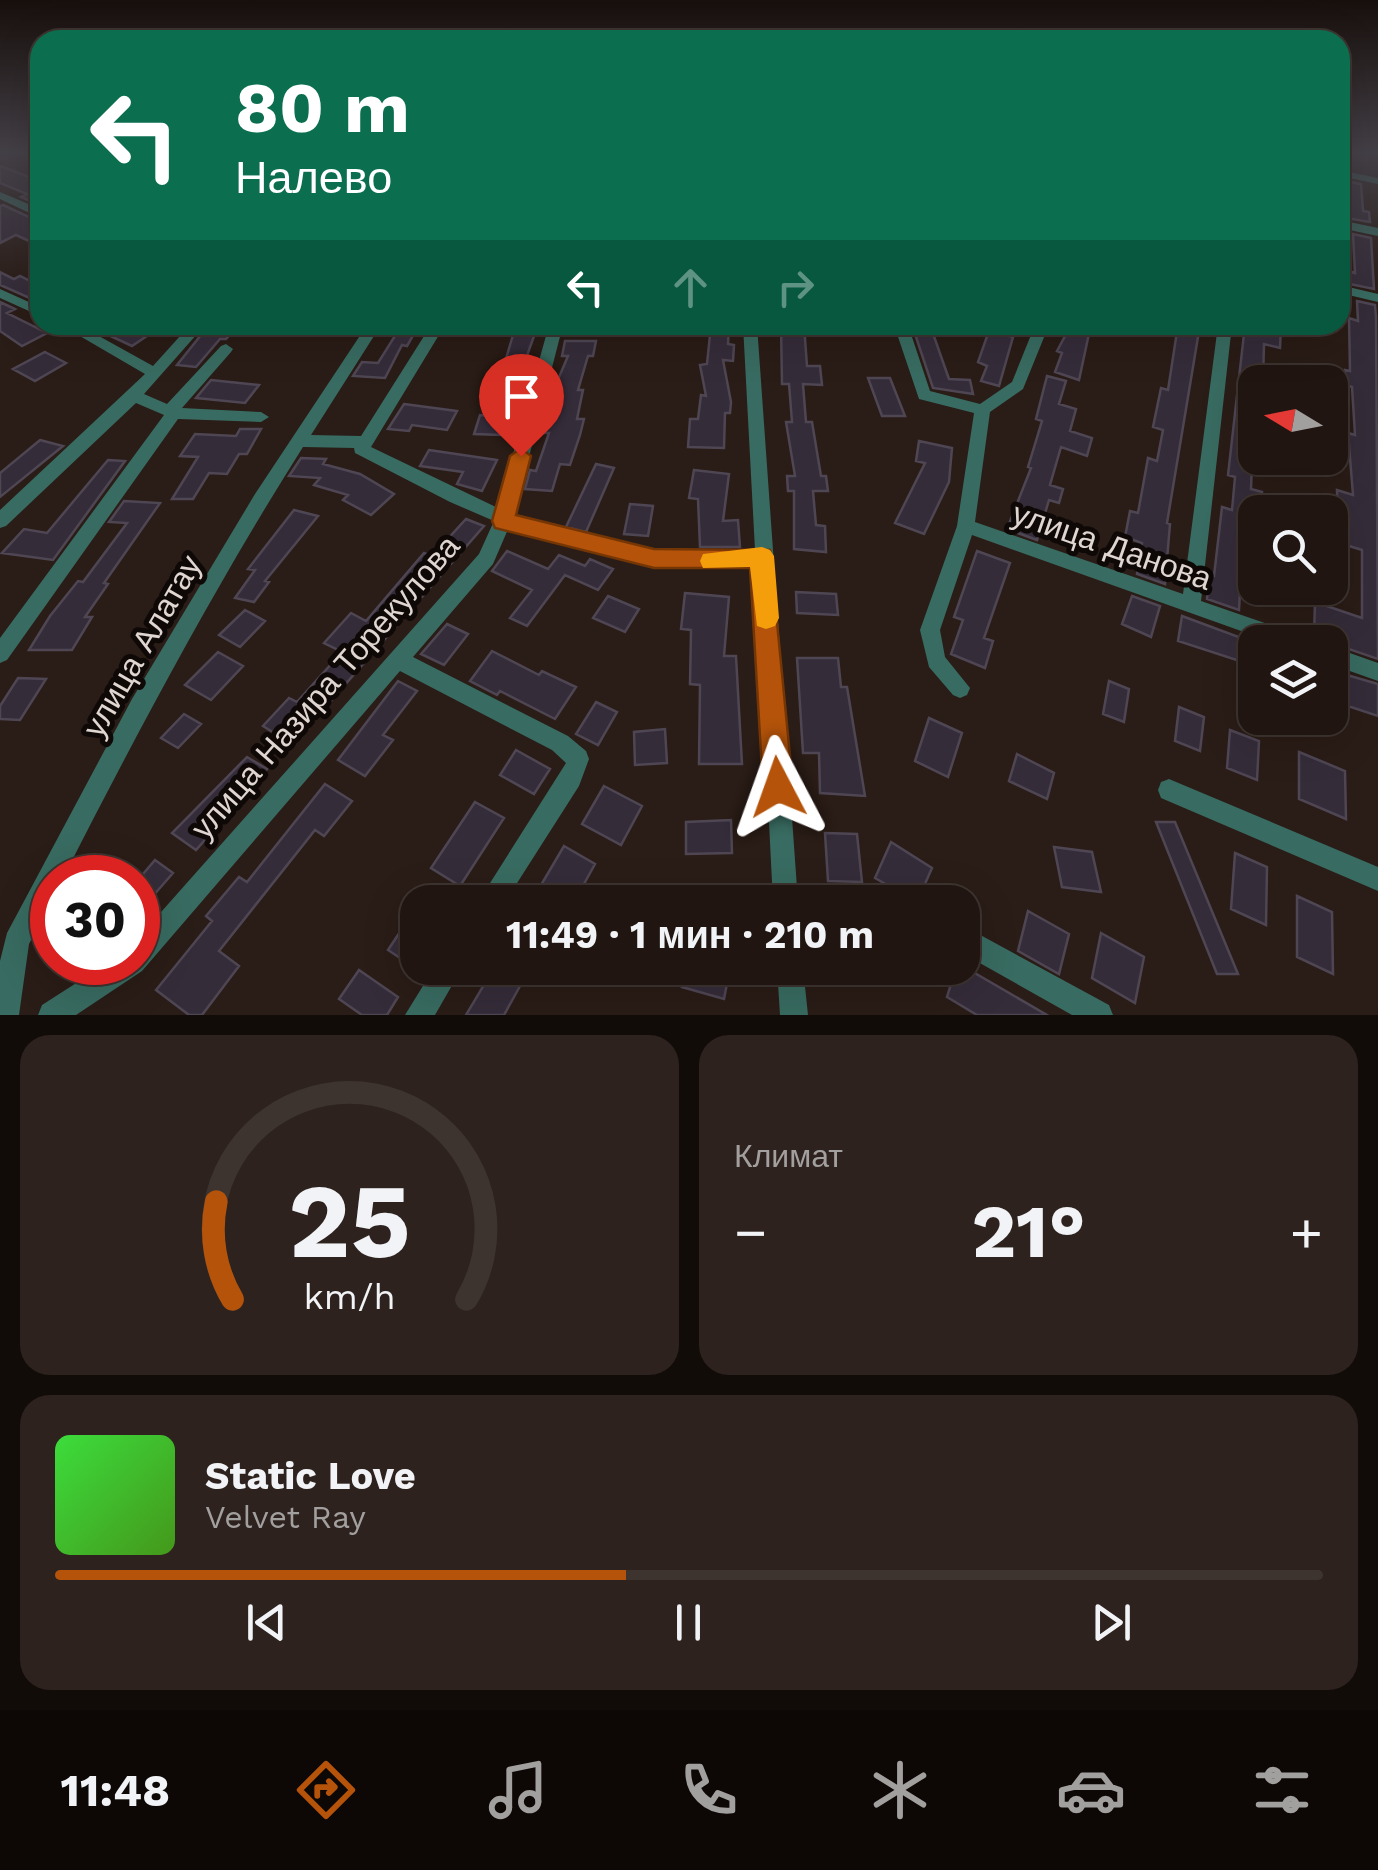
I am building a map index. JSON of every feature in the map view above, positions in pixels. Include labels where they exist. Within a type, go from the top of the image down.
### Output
[{"type":"street","points":[[1350,226],[1378,232]]},
{"type":"street","points":[[1350,291],[1378,298]]},
{"type":"street","points":[[0,294],[30,308]]},
{"type":"street","points":[[86,335],[154,373]]},
{"type":"street","points":[[0,521],[134,396],[189,335]]},
{"type":"street","name":"улица Алатау","points":[[4,1015],[16,942],[140,706],[260,499],[368,335]]},
{"type":"street","points":[[363,445],[432,335]]},
{"type":"street","name":"улица Назира Торекулова","points":[[160,932],[486,558],[503,521],[553,335]]},
{"type":"street","points":[[751,335],[785,885]]},
{"type":"street","points":[[904,335],[924,395],[982,410]]},
{"type":"street","points":[[960,688],[936,661],[930,630],[966,526],[982,410],[1018,385],[1038,335]]},
{"type":"street","points":[[1192,606],[1224,335]]},
{"type":"street","points":[[0,654],[173,411],[226,349]]},
{"type":"street","points":[[134,396],[173,411],[261,417]]},
{"type":"street","points":[[299,441],[363,445],[503,521],[654,559],[730,561],[762,556]]},
{"type":"street","name":"улица Данова","points":[[966,526],[1247,625]]},
{"type":"street","points":[[396,659],[560,744],[578,760],[571,778],[502,885]]},
{"type":"street","points":[[1348,661],[1378,672]]},
{"type":"street","points":[[1169,790],[1378,880]]},
{"type":"street","points":[[980,949],[1099,1015]]},
{"type":"street","points":[[52,1015],[97,985]]},
{"type":"street","points":[[419,1015],[439,985]]},
{"type":"street","points":[[791,985],[794,1015]]},
{"type":"building","points":[[1350,199],[1362,199],[1363,211],[1369,212],[1370,222],[1350,219]]},
{"type":"building","points":[[0,206],[30,217],[30,241],[16,235],[0,243]]},
{"type":"building","points":[[1353,234],[1371,238],[1374,289],[1350,284],[1350,272],[1355,273]]},
{"type":"building","points":[[0,272],[14,279],[20,276],[30,281],[30,298],[0,285]]},
{"type":"building","points":[[1357,301],[1375,305],[1378,659],[1348,649],[1348,625],[1314,625],[1315,605],[1362,618],[1362,550],[1348,546],[1348,495],[1337,495],[1337,490],[1353,495],[1348,433],[1355,435],[1352,387],[1348,386],[1350,318],[1358,321]]},
{"type":"building","points":[[0,302],[15,309],[7,313],[30,324],[30,335],[43,335],[22,346],[0,331]]},
{"type":"building","points":[[108,335],[148,335],[132,346]]},
{"type":"building","points":[[201,335],[229,335],[220,339],[196,367],[177,365]]},
{"type":"building","points":[[396,335],[413,335],[407,346],[402,345],[385,378],[353,376],[362,362],[378,363]]},
{"type":"building","points":[[513,335],[534,335],[524,364],[505,362]]},
{"type":"building","points":[[710,335],[728,335],[728,344],[734,345],[733,361],[723,360],[731,402],[730,413],[725,413],[724,448],[688,447],[690,419],[698,419],[701,395],[706,396],[700,365],[707,364]]},
{"type":"building","points":[[781,335],[805,335],[807,366],[820,366],[822,385],[803,384],[806,422],[812,422],[821,476],[826,476],[828,491],[813,491],[816,525],[825,526],[826,552],[794,549],[794,491],[788,491],[787,476],[795,476],[786,422],[792,422],[789,384],[782,384]]},
{"type":"building","points":[[915,335],[934,335],[949,379],[970,380],[973,394],[933,388]]},
{"type":"building","points":[[987,335],[1013,337],[999,386],[981,381],[987,366],[978,362]]},
{"type":"building","points":[[1066,335],[1089,335],[1079,380],[1055,372],[1062,353],[1057,351]]},
{"type":"building","points":[[1176,335],[1198,335],[1167,523],[1170,524],[1165,584],[1137,574],[1142,543],[1125,537],[1130,511],[1138,513],[1148,458],[1157,461],[1163,430],[1153,427],[1161,388],[1168,390]]},
{"type":"building","points":[[1244,335],[1281,335],[1280,348],[1264,344],[1263,365],[1240,365]]},
{"type":"building","points":[[565,341],[596,341],[578,390],[583,390],[577,419],[584,419],[580,435],[570,465],[560,464],[552,491],[525,489],[530,470],[536,471],[549,433],[545,433],[554,389],[568,356],[562,356]]},
{"type":"building","points":[[45,352],[66,363],[35,381],[13,369]]},
{"type":"building","points":[[1047,376],[1066,381],[1059,404],[1076,409],[1070,431],[1092,438],[1087,456],[1061,447],[1050,485],[1063,489],[1059,503],[1049,500],[1037,540],[1007,529],[1031,468],[1028,467],[1042,421],[1036,419]]},
{"type":"building","points":[[868,378],[890,378],[905,416],[882,416]]},
{"type":"building","points":[[211,380],[259,385],[245,403],[196,398]]},
{"type":"building","points":[[1238,387],[1238,475],[1252,475],[1251,489],[1262,492],[1238,495],[1239,610],[1207,599],[1209,574],[1214,576],[1222,507],[1232,510],[1235,477],[1228,475]]},
{"type":"building","points":[[501,394],[519,396],[509,410],[502,435],[474,434],[480,415],[492,416]]},
{"type":"building","points":[[404,404],[457,411],[447,430],[412,425],[409,431],[388,429]]},
{"type":"building","points":[[240,429],[261,429],[247,454],[239,454],[227,474],[209,473],[193,499],[172,499],[198,457],[180,456],[195,434],[236,436]]},
{"type":"building","points":[[40,440],[63,446],[0,497],[0,473]]},
{"type":"building","points":[[919,441],[952,448],[949,482],[924,534],[895,523],[925,463],[916,461]]},
{"type":"building","points":[[429,450],[497,460],[482,491],[457,484],[463,472],[420,466]]},
{"type":"building","points":[[301,458],[326,459],[323,464],[360,474],[394,494],[371,515],[343,500],[348,495],[314,485],[320,478],[289,476]]},
{"type":"building","points":[[108,460],[125,461],[53,560],[2,553],[24,529],[47,533]]},
{"type":"building","points":[[596,464],[614,468],[586,532],[566,527]]},
{"type":"building","points":[[694,470],[729,474],[723,521],[738,520],[740,547],[700,547],[698,499],[689,498]]},
{"type":"building","points":[[124,501],[160,503],[104,583],[108,584],[85,617],[92,617],[72,650],[29,650],[50,616],[78,581],[83,582],[127,523],[109,522]]},
{"type":"building","points":[[630,504],[653,506],[648,536],[624,534]]},
{"type":"building","points":[[294,510],[318,516],[265,581],[269,582],[254,602],[235,598],[255,570],[248,569]]},
{"type":"building","points":[[466,519],[484,526],[290,743],[263,726],[289,698],[297,702],[342,652],[324,643],[351,613],[366,621],[424,553],[432,556]]},
{"type":"building","points":[[507,551],[548,569],[559,555],[585,566],[590,559],[613,569],[598,590],[565,575],[527,626],[510,618],[532,590],[492,571]]},
{"type":"building","points":[[977,551],[1010,563],[984,638],[993,641],[985,668],[951,654],[963,620],[954,617]]},
{"type":"building","points":[[796,592],[836,594],[838,615],[797,613]]},
{"type":"building","points":[[685,593],[729,597],[724,656],[736,656],[742,764],[699,764],[700,685],[690,684],[691,630],[681,629]]},
{"type":"building","points":[[608,596],[639,609],[625,632],[593,618]]},
{"type":"building","points":[[1132,596],[1160,606],[1151,637],[1122,624]]},
{"type":"building","points":[[245,610],[265,621],[240,647],[219,635]]},
{"type":"building","points":[[1182,616],[1238,637],[1238,660],[1178,641]]},
{"type":"building","points":[[447,624],[468,634],[444,665],[421,654]]},
{"type":"building","points":[[492,651],[539,675],[542,671],[576,687],[555,719],[500,691],[497,695],[470,681]]},
{"type":"building","points":[[218,652],[243,666],[211,700],[185,685]]},
{"type":"building","points":[[797,658],[838,658],[841,687],[847,687],[865,796],[820,793],[819,753],[803,753]]},
{"type":"building","points":[[1348,675],[1378,684],[1378,716],[1348,706]]},
{"type":"building","points":[[18,678],[46,679],[20,720],[0,719],[0,706]]},
{"type":"building","points":[[398,681],[417,691],[383,735],[393,740],[365,776],[338,760]]},
{"type":"building","points":[[1109,681],[1129,689],[1124,722],[1103,714]]},
{"type":"building","points":[[596,702],[617,712],[598,745],[576,734]]},
{"type":"building","points":[[1179,707],[1204,717],[1200,751],[1175,741]]},
{"type":"building","points":[[184,714],[201,724],[178,748],[161,738]]},
{"type":"building","points":[[929,718],[962,733],[948,777],[915,761]]},
{"type":"building","points":[[665,729],[667,763],[635,765],[634,732]]},
{"type":"building","points":[[1230,730],[1259,741],[1257,780],[1227,768]]},
{"type":"building","points":[[516,750],[550,769],[534,794],[500,775]]},
{"type":"building","points":[[1299,752],[1345,771],[1346,819],[1299,799]]},
{"type":"building","points":[[1017,754],[1054,773],[1047,799],[1009,781]]},
{"type":"building","points":[[247,757],[267,769],[196,850],[172,833]]},
{"type":"building","points":[[325,784],[352,801],[324,836],[315,830],[219,951],[239,966],[202,1015],[189,1015],[156,990],[212,921],[206,916],[239,877],[247,882]]},
{"type":"building","points":[[604,786],[642,806],[621,845],[582,824]]},
{"type":"building","points":[[475,802],[504,818],[461,885],[431,868]]},
{"type":"building","points":[[731,820],[732,853],[686,854],[686,822]]},
{"type":"building","points":[[1156,822],[1175,822],[1238,974],[1217,974]]},
{"type":"building","points":[[825,833],[857,834],[862,882],[828,881]]},
{"type":"building","points":[[891,842],[932,868],[924,885],[887,885],[875,878]]},
{"type":"building","points":[[564,846],[595,864],[583,885],[541,885]]},
{"type":"building","points":[[1054,847],[1092,852],[1101,892],[1062,887]]},
{"type":"building","points":[[1235,853],[1267,867],[1266,925],[1231,909]]},
{"type":"building","points":[[160,864],[173,873],[160,888]]},
{"type":"building","points":[[1297,896],[1332,912],[1333,974],[1297,957]]},
{"type":"building","points":[[1028,911],[1069,934],[1059,974],[1018,951]]},
{"type":"building","points":[[400,932],[400,958],[388,950]]},
{"type":"building","points":[[1101,933],[1144,957],[1135,1003],[1092,978]]},
{"type":"building","points":[[359,970],[398,997],[387,1015],[362,1015],[339,999]]},
{"type":"building","points":[[980,976],[1047,1015],[977,1015],[947,997],[951,985],[980,985]]},
{"type":"building","points":[[484,985],[521,985],[504,1015],[466,1015]]},
{"type":"building","points":[[682,985],[727,985],[724,999]]},
{"type":"slow traffic","points":[[712,561],[762,556],[766,618]]},
{"type":"route","points":[[521,456],[503,521],[654,559],[730,561],[762,556],[778,787]]}]
